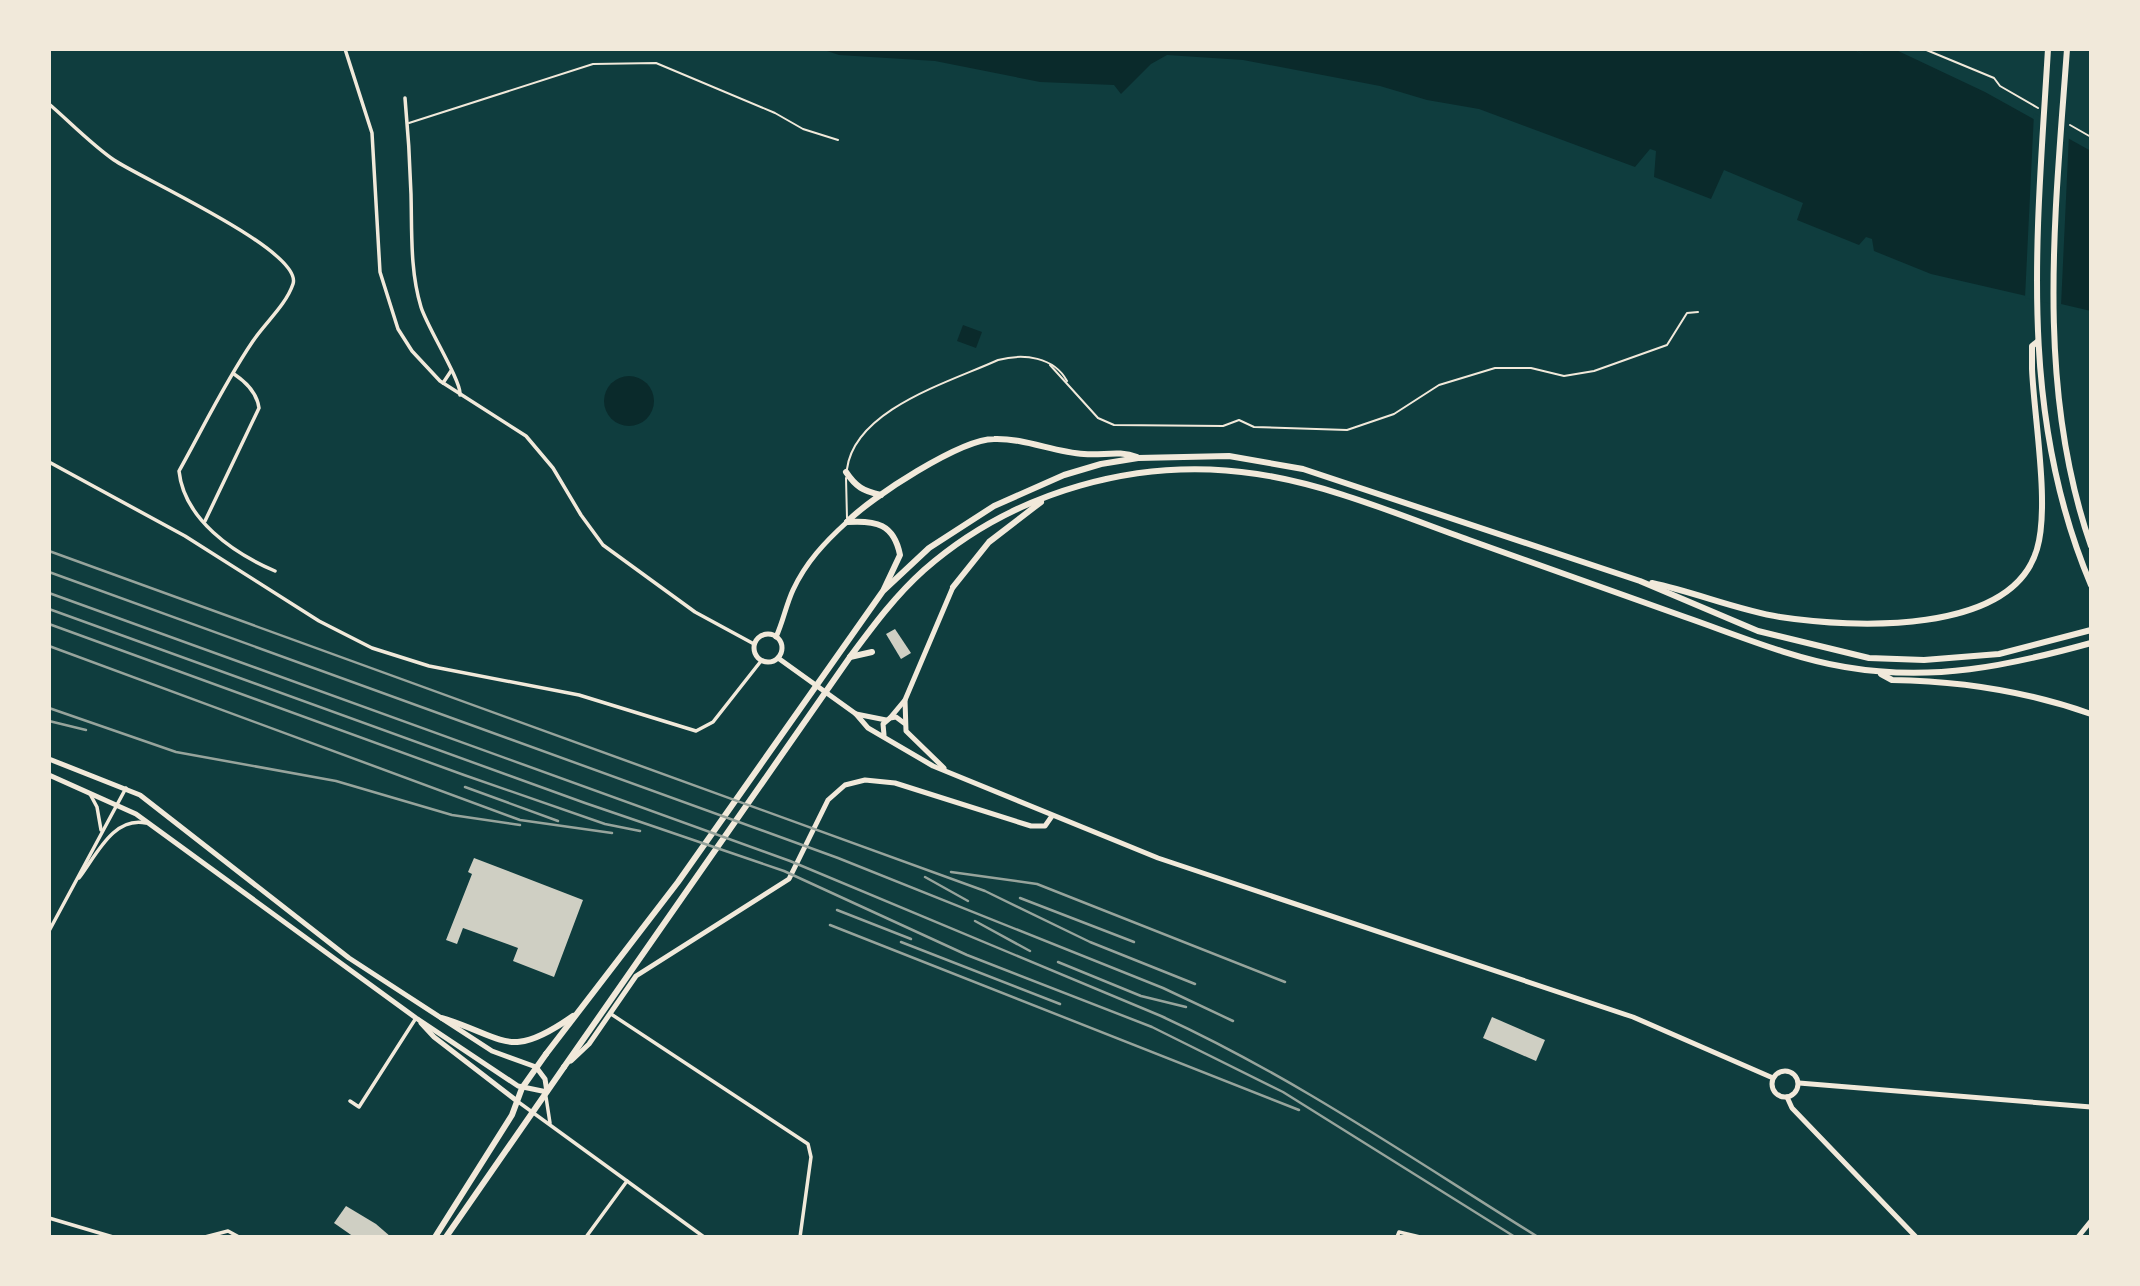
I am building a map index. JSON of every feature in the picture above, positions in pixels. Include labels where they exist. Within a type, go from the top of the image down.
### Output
[{"type":"main road","points":[[2048,49],[2036,271],[2037,342],[2050,456],[2071,536],[2091,584]]},
{"type":"main road","points":[[2067,49],[2053,277],[2055,354],[2070,473],[2091,546]]},
{"type":"main road","points":[[883,591],[929,548],[994,506],[1064,475],[1138,457],[1229,456],[1303,469],[1640,581],[1777,617],[1855,622],[1914,620],[1964,612],[2014,588],[2033,562],[2042,523],[2032,369],[2032,346],[2037,342]]},
{"type":"main road","points":[[847,522],[881,495],[967,443],[994,439],[1084,454],[1126,453],[1138,457]]},
{"type":"main road","points":[[446,1237],[850,657],[898,595],[967,538],[1045,498],[1075,486],[1144,471],[1229,470],[1282,478],[1368,503],[1802,657],[1876,671],[1919,673],[1997,668],[2091,643]]},
{"type":"main road","points":[[846,472],[864,492],[881,495]]},
{"type":"main road","points":[[953,587],[989,542],[1030,513],[1045,498]]},
{"type":"main road","points":[[435,1237],[508,1122],[534,1066],[580,1011],[678,882],[883,591],[900,555],[893,533],[877,522],[847,522]]},
{"type":"main road","points":[[1640,581],[1758,631],[1835,652],[1869,658],[1924,660],[1999,654],[2091,630]]},
{"type":"main road","points":[[850,657],[872,652]]},
{"type":"main road","points":[[1876,671],[1892,680],[1965,683],[2032,696],[2091,714]]},
{"type":"main road","points":[[442,1018],[494,1040],[514,1044],[536,1040],[580,1011]]},
{"type":"street","points":[[345,49],[372,134],[380,272],[398,329],[412,351],[425,369],[443,383],[515,427],[536,446],[603,545],[695,612],[754,644]]},
{"type":"street","points":[[405,97],[409,123],[413,263],[417,291],[430,332],[451,369],[460,395]]},
{"type":"street","points":[[49,104],[114,160],[181,195],[272,251],[286,263],[294,282],[251,342],[179,471],[184,495],[205,523],[224,541],[275,572]]},
{"type":"street","points":[[443,383],[451,369]]},
{"type":"street","points":[[205,523],[211,503],[259,408],[258,399],[245,382],[234,374]]},
{"type":"street","points":[[49,462],[185,536],[348,637],[413,662],[579,695],[696,730],[713,722],[761,661]]},
{"type":"street","points":[[776,636],[791,593],[803,571],[820,548],[847,522]]},
{"type":"street","points":[[884,735],[882,727],[905,700],[953,587]]},
{"type":"street","points":[[763,635],[776,636],[782,645],[778,658],[770,662],[761,661],[754,653],[754,644],[763,635]]},
{"type":"street","points":[[778,658],[856,714],[868,729],[884,735],[933,766],[944,768],[1052,816],[1158,858],[1633,1017],[1773,1077],[1787,1070],[1796,1075],[1798,1083],[1796,1092],[1787,1097]]},
{"type":"street","points":[[905,700],[906,731],[944,768]]},
{"type":"street","points":[[856,714],[900,718],[904,723]]},
{"type":"street","points":[[893,741],[900,739],[906,731]]},
{"type":"street","points":[[49,758],[127,787],[189,831],[327,942],[492,1051],[534,1066],[545,1079],[545,1109],[551,1125]]},
{"type":"street","points":[[49,775],[117,804],[150,824],[416,1018],[522,1088],[547,1092]]},
{"type":"street","points":[[564,1067],[589,1044],[636,976],[789,879],[828,800],[845,785],[865,780],[895,783],[1031,826],[1045,826],[1052,816]]},
{"type":"street","points":[[49,930],[127,787]]},
{"type":"street","points":[[88,790],[97,807],[101,832]]},
{"type":"street","points":[[72,888],[118,827],[135,821],[150,824]]},
{"type":"street","points":[[611,1014],[808,1144],[811,1157],[800,1237]]},
{"type":"street","points":[[350,1101],[359,1107],[416,1018]]},
{"type":"street","points":[[416,1018],[433,1037],[517,1101],[704,1237]]},
{"type":"street","points":[[1773,1077],[1774,1091],[1787,1097],[1792,1108],[1916,1237]]},
{"type":"street","points":[[1798,1083],[2091,1107]]},
{"type":"street","points":[[586,1237],[627,1181]]},
{"type":"street","points":[[49,1218],[113,1237]]},
{"type":"street","points":[[2078,1237],[2091,1222]]},
{"type":"street","points":[[205,1237],[228,1231],[239,1237]]},
{"type":"street","points":[[1398,1235],[1420,1237]]},
{"type":"lane","points":[[409,123],[593,64],[645,62],[656,63],[775,113],[803,129],[838,140]]},
{"type":"lane","points":[[847,522],[848,457],[858,440],[879,417],[1009,357],[1038,358],[1061,370],[1098,418],[1128,428],[1223,426],[1239,420],[1254,427],[1346,429],[1394,414],[1439,385],[1495,368],[1531,368],[1564,376],[1594,371],[1667,345],[1687,313],[1698,312]]},
{"type":"path","points":[[1924,49],[1993,78],[2000,86],[2042,110]]},
{"type":"path","points":[[2064,122],[2091,137]]},
{"type":"water","points":[[821,49],[1853,49],[1865,56],[1854,49],[1894,49],[1985,92],[2091,151],[2091,311],[1931,274],[1874,251],[1872,239],[1866,237],[1859,245],[1797,220],[1803,203],[1724,170],[1711,199],[1654,177],[1656,151],[1650,149],[1635,167],[1479,109],[1427,100],[1380,86],[1243,60],[1167,55],[1151,64],[1121,94],[1114,85],[1040,82],[935,61],[839,55]]},
{"type":"water","points":[[963,325],[982,332],[976,348],[957,341]]},
{"type":"water","points":[[629,376],[646,384],[654,401],[646,418],[629,426],[612,418],[604,401],[612,384]]},
{"type":"pier","points":[[2034,113],[2069,134],[2061,306],[2025,298]]},
{"type":"building","points":[[895,629],[911,653],[901,659],[886,634]]},
{"type":"building","points":[[474,858],[583,900],[554,977],[513,961],[518,948],[463,928],[457,944],[446,940],[472,874],[468,872]]},
{"type":"building","points":[[1492,1017],[1545,1040],[1536,1061],[1483,1038]]},
{"type":"building","points":[[346,1206],[376,1224],[391,1237],[354,1237],[334,1223]]},
{"type":"railway","points":[[49,551],[985,891],[1090,942],[1195,984]]},
{"type":"railway","points":[[49,572],[838,858],[1163,988],[1233,1021]]},
{"type":"railway","points":[[49,593],[790,861],[1161,1016],[1306,1092],[1538,1237]]},
{"type":"railway","points":[[49,609],[585,803],[784,871],[967,955],[1152,1027],[1283,1092],[1515,1237]]},
{"type":"railway","points":[[49,624],[464,775],[605,824],[640,831]]},
{"type":"railway","points":[[49,646],[520,820],[612,833]]},
{"type":"railway","points":[[49,708],[176,752],[336,781],[452,815],[520,825]]},
{"type":"railway","points":[[49,721],[86,730]]},
{"type":"railway","points":[[465,787],[558,821]]},
{"type":"railway","points":[[951,872],[1037,884],[1285,982]]},
{"type":"railway","points":[[925,877],[968,901]]},
{"type":"railway","points":[[1020,898],[1134,942]]},
{"type":"railway","points":[[837,910],[911,939]]},
{"type":"railway","points":[[975,921],[1030,951]]},
{"type":"railway","points":[[830,925],[1299,1110]]},
{"type":"railway","points":[[901,942],[1060,1004]]},
{"type":"railway","points":[[1058,962],[1141,996],[1186,1007]]}]
